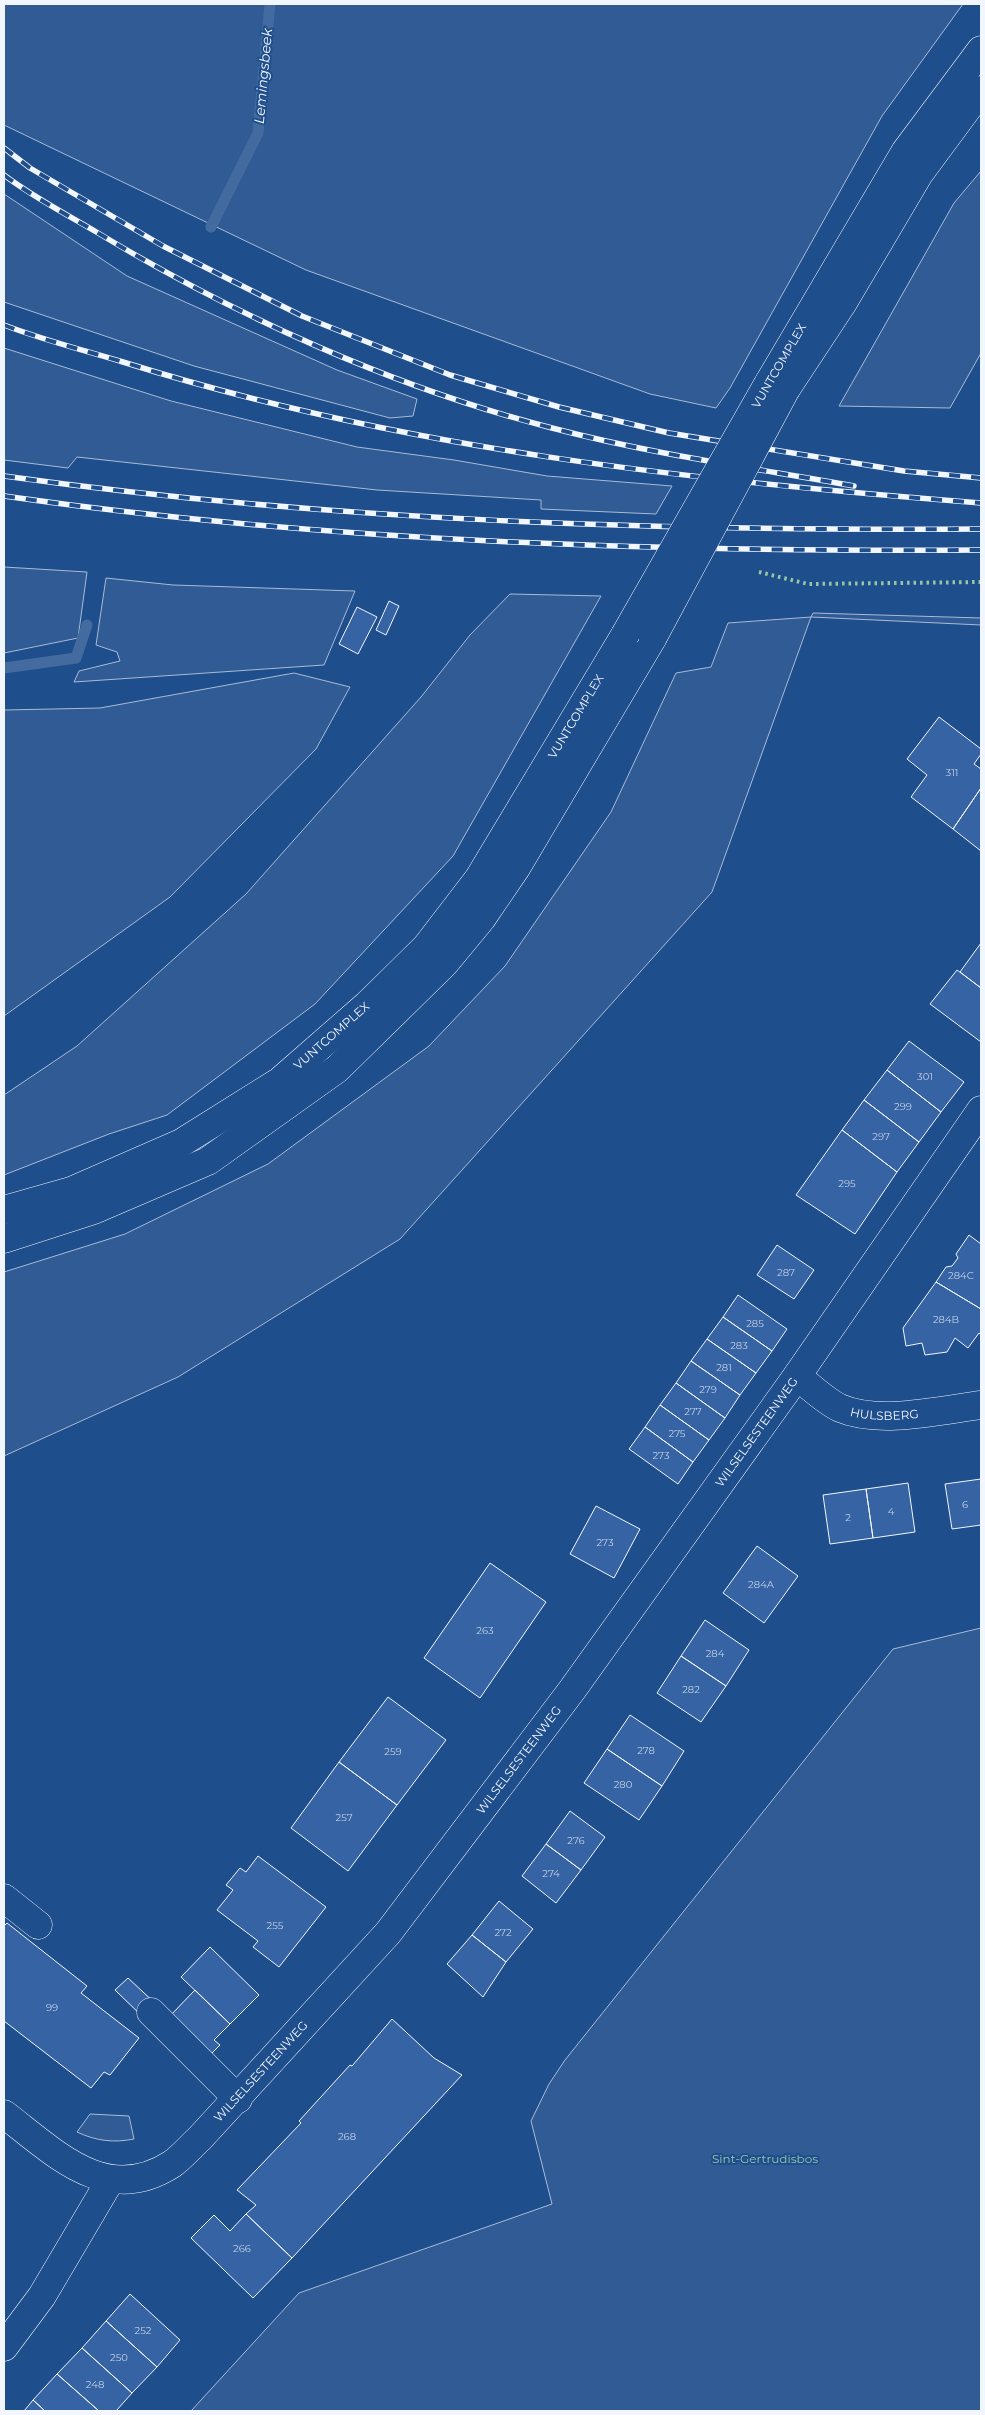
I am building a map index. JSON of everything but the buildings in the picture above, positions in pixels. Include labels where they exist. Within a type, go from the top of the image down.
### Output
[{"type":"street","name":"VUNTCOMPLEX","points":[[4,1239],[94,1210],[208,1161],[337,1069],[444,964],[482,918],[516,868],[653,637],[777,386],[905,152],[981,50]]},
{"type":"street","name":"VUNTCOMPLEX","points":[[4,1210],[71,1191],[181,1143],[280,1081],[367,1005],[426,947],[479,878],[777,386],[844,301],[919,174],[981,90]]},
{"type":"street","name":"WILSELSESTEENWEG","points":[[4,2114],[70,2163],[91,2175],[111,2179],[142,2178],[173,2164],[238,2099],[388,1934],[572,1690],[797,1376],[981,1110]]},
{"type":"street","name":"HULSBERG","points":[[797,1376],[840,1408],[861,1414],[898,1415],[981,1405]]},
{"type":"street","points":[[4,1898],[38,1924]]},
{"type":"street","points":[[151,2012],[238,2099]]},
{"type":"street","points":[[4,2347],[42,2296],[111,2179]]},
{"type":"green space","points":[[4,4],[963,4],[882,116],[730,388],[716,408],[650,394],[306,270],[4,125]]},
{"type":"green space","points":[[981,171],[981,353],[950,408],[839,406],[954,203]]},
{"type":"green space","points":[[4,194],[127,276],[337,370],[417,399],[413,416],[390,418],[194,366],[4,302]]},
{"type":"green space","points":[[4,348],[171,401],[357,447],[454,460],[547,476],[672,486],[656,514],[541,509],[541,500],[377,490],[77,457],[68,468],[4,460]]},
{"type":"green space","points":[[4,567],[87,572],[78,638],[4,653]]},
{"type":"green space","points":[[106,578],[173,585],[355,591],[324,665],[74,682],[79,671],[120,661],[117,652],[96,645]]},
{"type":"green space","points":[[510,594],[601,596],[453,856],[315,1004],[167,1115],[109,1134],[4,1175],[4,1095],[77,1046],[246,894],[421,697],[470,635]]},
{"type":"green space","points":[[813,613],[981,618],[981,625],[811,617]]},
{"type":"green space","points":[[811,617],[712,892],[400,1239],[178,1377],[4,1456],[4,1272],[125,1234],[268,1164],[429,1046],[505,966],[611,812],[676,673],[711,667],[728,623]]},
{"type":"green space","points":[[294,673],[350,687],[316,749],[170,897],[4,1016],[4,710],[100,708]]},
{"type":"green space","name":"Sint-Gertrudisbos","points":[[981,1628],[981,2411],[191,2411],[299,2293],[552,2204],[531,2121],[549,2084],[565,2060],[893,1649]]},
{"type":"green space","points":[[90,2114],[129,2116],[134,2139],[105,2140],[77,2132]]},
{"type":"waterway","name":"Lemingsbeek","points":[[211,227],[258,133],[270,4]]},
{"type":"waterway","name":"Lemingsbeek","points":[[4,668],[76,658],[87,625]]},
{"type":"railway","points":[[4,148],[30,168],[163,246],[302,316],[450,375],[559,407],[669,433],[904,471],[981,478]]},
{"type":"railway","points":[[4,175],[26,191],[151,264],[205,293],[261,321],[376,371],[493,412],[589,437],[664,453],[854,486]]},
{"type":"railway","points":[[4,325],[63,345],[228,392],[334,418],[440,439],[656,472],[764,484],[981,503]]},
{"type":"railway","points":[[4,476],[247,504],[491,520],[736,528],[981,529]]},
{"type":"railway","points":[[4,496],[125,512],[247,524],[491,541],[736,549],[981,550]]},
{"type":"hedge","points":[[759,572],[808,584],[981,582]]}]
